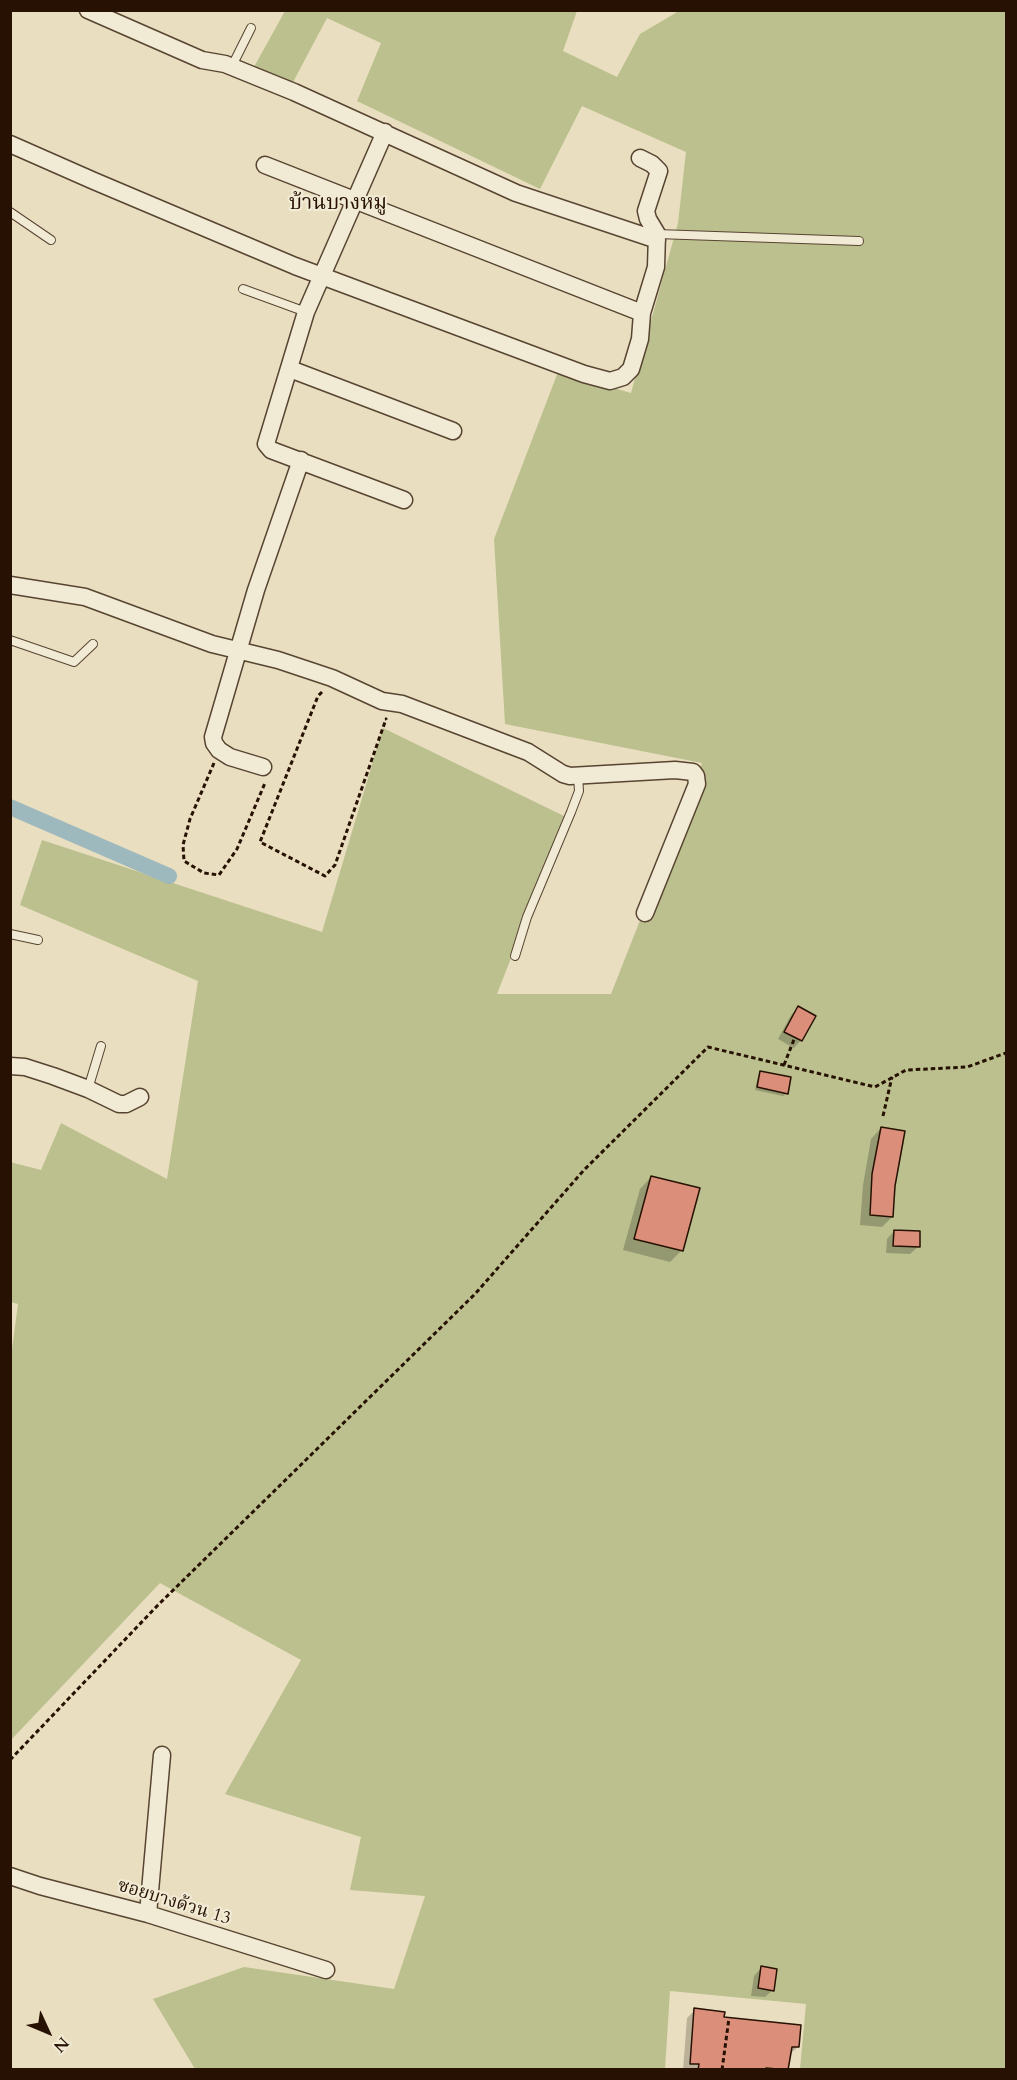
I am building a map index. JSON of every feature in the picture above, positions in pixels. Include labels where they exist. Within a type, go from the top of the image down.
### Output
[{"type":"street","points":[[88,10],[202,60],[232,66],[516,192],[657,237]]},
{"type":"street","points":[[385,132],[308,307],[266,444],[271,450],[404,500]]},
{"type":"street","points":[[10,144],[320,278],[584,374],[610,381],[623,377],[631,369],[640,339],[642,313],[656,267],[657,237],[646,211],[659,171],[652,164],[640,158]]},
{"type":"street","points":[[265,165],[642,313]]},
{"type":"street","points":[[290,369],[453,431]]},
{"type":"street","points":[[263,767],[230,757],[219,750],[213,737],[256,590],[301,460]]},
{"type":"street","points":[[10,585],[85,597],[212,644],[332,678],[382,700],[402,704],[528,752],[563,774],[578,776],[675,770],[693,772],[697,784],[645,913]]},
{"type":"street","points":[[10,1066],[25,1067],[88,1089],[119,1104],[126,1104],[140,1097]]},
{"type":"street","points":[[148,1914],[162,1755]]},
{"type":"street","name":"ซอยบางด้วน 13","points":[[10,1876],[148,1914],[326,1970]]},
{"type":"lane","points":[[232,66],[251,28]]},
{"type":"lane","points":[[10,212],[51,240]]},
{"type":"lane","points":[[657,237],[859,241]]},
{"type":"lane","points":[[243,289],[308,307]]},
{"type":"lane","points":[[10,640],[74,662],[93,644]]},
{"type":"lane","points":[[515,957],[527,917],[579,791],[578,776]]},
{"type":"lane","points":[[10,934],[38,940]]},
{"type":"lane","points":[[88,1089],[101,1046]]},
{"type":"path","points":[[332,678],[318,696],[260,842],[326,876],[335,865],[387,719],[376,715]]},
{"type":"path","points":[[219,750],[190,819],[183,846],[184,861],[204,873],[219,875],[237,849],[271,771],[263,767]]},
{"type":"path","points":[[784,1065],[795,1037]]},
{"type":"path","points":[[10,1760],[158,1605],[475,1294],[584,1170],[708,1047],[875,1087],[906,1070],[967,1068],[1006,1053]]},
{"type":"path","points":[[883,1116],[892,1077]]},
{"type":"path","points":[[722,2070],[729,2018]]},
{"type":"green space","points":[[285,11],[577,11],[563,51],[617,77],[640,34],[679,11],[1006,11],[1006,2069],[800,2069],[806,2004],[670,1991],[665,2069],[195,2069],[153,1999],[244,1967],[394,1989],[425,1896],[350,1890],[361,1837],[225,1794],[301,1660],[160,1583],[11,1740],[10,1364],[18,1304],[11,1302],[10,1162],[41,1170],[61,1123],[167,1179],[198,981],[20,905],[42,840],[322,932],[383,728],[566,817],[497,994],[611,994],[702,763],[505,724],[494,539],[558,372],[631,393],[678,223],[686,152],[582,106],[540,189],[357,101],[381,43],[327,18],[292,84],[254,67]]},
{"type":"building","points":[[798,1006],[816,1016],[802,1041],[784,1032]]},
{"type":"building","points":[[760,1071],[791,1077],[788,1094],[757,1087]]},
{"type":"building","points":[[881,1127],[905,1131],[895,1186],[893,1217],[870,1215],[872,1174]]},
{"type":"building","points":[[651,1176],[700,1188],[683,1251],[634,1239]]},
{"type":"building","points":[[894,1230],[920,1231],[920,1247],[893,1246]]},
{"type":"building","points":[[761,1966],[777,1969],[774,1991],[758,1988]]},
{"type":"building","points":[[694,2008],[725,2012],[724,2017],[801,2025],[799,2047],[792,2047],[788,2070],[766,2068],[766,2070],[698,2070],[699,2064],[690,2064]]},
{"type":"waterway","points":[[10,807],[169,876]]},
{"type":"district","name":"บ้านบางหมู","points":[[338,204]]}]
